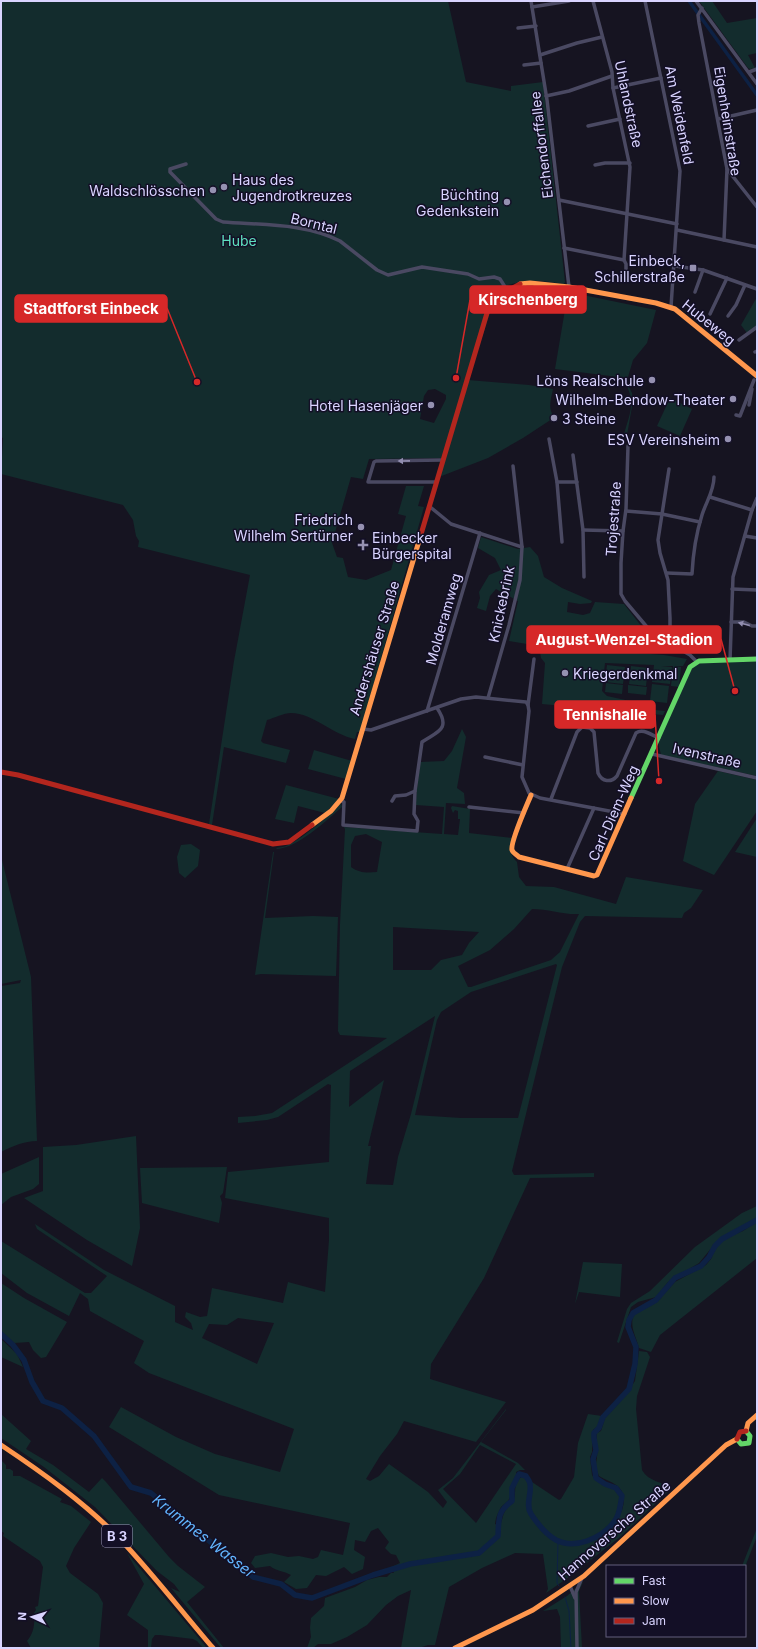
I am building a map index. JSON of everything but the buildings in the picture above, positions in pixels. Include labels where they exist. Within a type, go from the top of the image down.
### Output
[{"type":"street","name":"Eichendorffallee","points":[[531,1],[546,96],[569,287]]},
{"type":"street","points":[[532,7],[569,1]]},
{"type":"street","name":"Uhlandstraße","points":[[593,1],[612,76],[613,88],[630,163],[624,260],[626,270]]},
{"type":"street","name":"Am Weidenfeld","points":[[645,1],[680,171],[675,266],[671,307]]},
{"type":"street","points":[[696,1],[757,84]]},
{"type":"street","name":"Eigenheimstraße","points":[[702,8],[698,15],[727,169],[724,240]]},
{"type":"street","points":[[518,28],[536,26]]},
{"type":"street","points":[[540,55],[577,43],[602,37]]},
{"type":"street","points":[[524,65],[541,63]]},
{"type":"street","points":[[748,72],[757,69]]},
{"type":"street","points":[[546,96],[569,92],[612,76]]},
{"type":"street","points":[[613,88],[661,78]]},
{"type":"street","points":[[718,119],[757,110]]},
{"type":"street","points":[[588,126],[620,119]]},
{"type":"street","points":[[595,165],[605,163],[630,163]]},
{"type":"street","name":"Borntal","points":[[186,164],[170,170],[170,172],[216,219],[223,222],[297,227],[334,237],[376,270],[388,275],[422,267],[468,274],[479,279],[494,277],[500,279],[506,290]]},
{"type":"street","points":[[727,169],[757,207]]},
{"type":"street","points":[[559,200],[677,224]]},
{"type":"street","points":[[677,230],[757,247]]},
{"type":"street","points":[[564,248],[624,260]]},
{"type":"street","points":[[675,266],[703,270],[757,289]]},
{"type":"street","points":[[695,292],[703,270]]},
{"type":"street","points":[[710,314],[727,278]]},
{"type":"street","name":"Andershäuser Straße","points":[[340,801],[363,729],[487,313],[493,303],[506,290],[520,284],[530,283],[569,287]]},
{"type":"street","points":[[728,316],[736,305],[745,285]]},
{"type":"street","name":"Hubeweg","points":[[569,287],[624,296],[671,307],[755,377]]},
{"type":"street","points":[[739,340],[757,328]]},
{"type":"street","points":[[736,415],[740,416],[749,398],[755,377]]},
{"type":"street","points":[[749,398],[749,405]]},
{"type":"street","points":[[549,439],[557,482],[562,542]]},
{"type":"street","name":"Trojestraße","points":[[628,446],[621,594],[625,601],[652,633],[670,644]]},
{"type":"street","points":[[573,455],[583,530],[584,577]]},
{"type":"street","points":[[436,482],[368,482],[374,462],[376,461],[443,460]]},
{"type":"street","name":"Knickebrink","points":[[488,698],[509,626],[520,580],[522,547],[513,466]]},
{"type":"street","points":[[668,469],[658,540],[663,566],[667,573],[670,599],[670,644],[690,655],[696,661],[757,659]]},
{"type":"street","points":[[667,573],[692,574],[700,522],[704,508],[710,497],[714,477]]},
{"type":"street","points":[[557,482],[577,482]]},
{"type":"street","points":[[710,497],[752,510]]},
{"type":"street","points":[[730,660],[733,577],[744,536],[757,498]]},
{"type":"street","points":[[429,506],[451,524],[522,547]]},
{"type":"street","points":[[626,511],[662,514],[700,522]]},
{"type":"street","points":[[583,530],[623,531]]},
{"type":"street","name":"Molderamweg","points":[[427,711],[480,533]]},
{"type":"street","points":[[744,536],[757,538]]},
{"type":"street","points":[[732,589],[757,590]]},
{"type":"street","points":[[731,622],[744,622],[752,626],[757,626]]},
{"type":"street","points":[[534,659],[527,704],[522,777],[526,788],[531,795],[625,814]]},
{"type":"street","name":"Carl-Diem-Weg","points":[[531,795],[512,849],[514,854],[519,857],[594,876],[597,875],[690,667],[696,661]]},
{"type":"street","points":[[363,729],[371,730],[461,699],[476,697],[527,704]]},
{"type":"street","points":[[1,772],[18,775],[273,844],[290,842],[331,811],[340,801],[344,802],[343,825],[417,831],[418,821],[414,814],[415,791],[422,742],[440,731],[443,726],[442,717],[437,708]]},
{"type":"street","points":[[551,799],[577,732],[582,727],[590,728],[594,732],[598,773],[600,778],[605,781],[612,780],[617,776],[636,733],[643,731],[658,738]]},
{"type":"street","name":"Ivenstraße","points":[[652,754],[757,778]]},
{"type":"street","points":[[485,757],[523,765]]},
{"type":"street","points":[[392,801],[395,796],[406,795],[415,791]]},
{"type":"street","points":[[470,807],[524,813]]},
{"type":"street","points":[[567,869],[594,808]]},
{"type":"street","name":"Hannoversche Straße","points":[[746,1431],[748,1423],[757,1415]]},
{"type":"street","name":"Hannoversche Straße","points":[[737,1439],[741,1444],[749,1443],[750,1436],[746,1431]]},
{"type":"street","name":"Hannoversche Straße","points":[[455,1648],[533,1610],[584,1576],[726,1444],[737,1439],[740,1432],[746,1431]]},
{"type":"street","name":"B 3","points":[[1,1445],[58,1485],[120,1539],[213,1648]]},
{"type":"street","points":[[574,1593],[584,1576]]},
{"type":"street","points":[[570,1586],[576,1598],[577,1648]]},
{"type":"street","points":[[562,1592],[574,1593]]},
{"type":"green space","name":"Hube","points":[[1,1],[448,1],[466,82],[511,91],[511,86],[543,82],[565,282],[564,284],[530,281],[508,285],[508,292],[496,304],[490,313],[468,380],[529,385],[553,389],[550,408],[555,417],[523,438],[488,458],[439,477],[445,459],[441,458],[369,459],[363,479],[351,477],[332,543],[337,557],[343,558],[348,577],[366,580],[391,570],[406,516],[398,514],[406,486],[424,486],[418,506],[424,507],[360,732],[357,732],[355,739],[347,737],[307,716],[299,714],[288,713],[267,720],[261,741],[263,743],[290,750],[286,763],[224,747],[212,825],[209,824],[234,661],[250,575],[138,547],[139,541],[136,536],[133,520],[123,505],[1,474],[3,438],[1,437]],"holes":[[[435,389],[446,395],[446,399],[434,423],[420,419],[424,396],[428,390]]]},
{"type":"green space","points":[[699,1],[712,1],[727,23],[757,18],[757,53],[748,55],[755,68],[748,68]]},
{"type":"green space","points":[[568,292],[656,310],[647,343],[633,360],[628,377],[627,383],[632,393],[633,401],[627,435],[624,434],[631,408],[631,397],[626,384],[626,378],[555,369]]},
{"type":"green space","points":[[757,297],[757,326],[747,333],[741,325]]},
{"type":"green space","points":[[670,398],[692,409],[680,436],[657,426]]},
{"type":"green space","points":[[481,537],[518,549],[530,547],[538,556],[544,577],[562,588],[592,601],[591,603],[580,604],[568,602],[567,612],[583,615],[590,613],[595,602],[624,604],[649,636],[644,645],[621,642],[621,645],[598,642],[598,650],[664,655],[687,659],[683,666],[675,666],[681,667],[679,687],[671,686],[673,666],[661,666],[672,667],[670,684],[652,682],[654,665],[605,663],[602,691],[607,696],[639,703],[646,709],[665,711],[663,715],[542,704],[545,663],[541,658],[539,646],[509,641],[518,601],[496,589],[490,596],[486,611],[477,608],[480,598],[479,592],[489,575],[501,570],[495,558],[478,548]]},
{"type":"green space","points":[[757,661],[757,776],[661,755],[658,742],[692,667],[697,663]]},
{"type":"green space","points":[[607,665],[625,667],[623,684],[605,682]]},
{"type":"green space","points":[[631,666],[648,668],[646,686],[629,684]]},
{"type":"green space","points":[[606,683],[623,685],[622,694],[605,692]]},
{"type":"green space","points":[[652,684],[669,686],[667,703],[650,701]]},
{"type":"green space","points":[[628,685],[647,687],[646,695],[628,693]]},
{"type":"green space","points":[[462,729],[466,737],[457,788],[464,793],[465,804],[446,803],[444,834],[458,835],[460,819],[458,819],[458,811],[455,810],[453,813],[451,808],[452,806],[470,809],[469,833],[513,838],[511,854],[517,862],[519,877],[526,886],[554,887],[616,904],[626,877],[703,890],[691,908],[684,913],[682,918],[585,916],[580,922],[562,967],[512,1171],[514,1175],[594,1173],[594,1177],[530,1178],[484,1278],[431,1364],[430,1379],[506,1402],[476,1442],[404,1421],[397,1434],[380,1456],[366,1479],[370,1481],[379,1476],[389,1464],[428,1492],[443,1508],[447,1502],[438,1490],[453,1478],[506,1409],[481,1442],[518,1463],[525,1470],[516,1472],[516,1477],[510,1488],[511,1495],[508,1501],[501,1507],[496,1518],[495,1524],[500,1526],[504,1512],[513,1501],[517,1482],[523,1476],[559,1500],[561,1499],[574,1477],[578,1443],[588,1414],[602,1416],[598,1426],[593,1430],[592,1452],[590,1457],[592,1475],[594,1478],[604,1485],[615,1489],[620,1496],[618,1510],[611,1524],[611,1530],[621,1513],[624,1501],[621,1490],[612,1482],[599,1476],[597,1471],[597,1433],[601,1431],[605,1418],[620,1402],[635,1381],[639,1351],[647,1352],[650,1357],[637,1396],[636,1409],[642,1470],[648,1477],[672,1488],[620,1537],[546,1593],[548,1589],[543,1554],[515,1553],[482,1568],[449,1587],[435,1645],[428,1645],[419,1648],[401,1648],[411,1590],[398,1596],[386,1605],[367,1625],[347,1637],[331,1644],[318,1644],[313,1648],[307,1648],[311,1637],[311,1618],[324,1606],[325,1598],[355,1587],[367,1580],[387,1577],[391,1573],[394,1573],[391,1567],[400,1563],[396,1555],[391,1554],[385,1548],[389,1542],[378,1528],[371,1531],[365,1542],[355,1540],[354,1550],[365,1557],[363,1569],[352,1574],[344,1567],[326,1576],[316,1575],[307,1588],[296,1589],[284,1582],[291,1575],[270,1566],[255,1568],[251,1563],[255,1556],[271,1553],[288,1557],[299,1556],[313,1559],[318,1557],[321,1550],[343,1555],[350,1523],[219,1495],[109,1427],[121,1407],[176,1437],[215,1454],[280,1472],[294,1429],[149,1373],[134,1363],[144,1341],[90,1311],[88,1299],[80,1293],[69,1316],[27,1293],[1,1273],[1,1241],[85,1293],[91,1293],[107,1276],[37,1229],[35,1224],[104,1270],[175,1306],[175,1322],[193,1330],[191,1323],[185,1317],[186,1312],[200,1317],[207,1316],[212,1288],[283,1303],[288,1282],[325,1292],[329,1218],[225,1198],[228,1172],[329,1162],[331,1085],[328,1084],[278,1117],[267,1120],[238,1123],[238,1117],[272,1113],[387,1038],[340,1035],[338,1031],[344,827],[442,834],[444,807],[416,805],[416,794],[420,762],[444,761],[452,751]],"holes":[[[366,834],[382,842],[377,872],[363,872],[351,867],[351,845],[355,836]],[[532,909],[579,914],[560,952],[551,960],[468,987],[458,966],[490,950],[514,929]],[[393,927],[479,932],[469,943],[462,955],[441,960],[431,970],[393,970]],[[556,964],[557,965],[518,1118],[461,1118],[415,1115],[437,1020],[441,1012],[471,992]],[[435,1016],[411,1114],[398,1157],[393,1185],[366,1184],[371,1146],[368,1146],[384,1080],[349,1107],[350,1071]],[[238,1318],[274,1323],[257,1364],[202,1338],[209,1324],[227,1325]],[[480,1445],[516,1464],[476,1523],[443,1489],[460,1474]]]},
{"type":"green space","points":[[314,750],[352,761],[346,779],[308,769]]},
{"type":"green space","points":[[718,771],[757,780],[757,811],[714,875],[683,861],[695,804]]},
{"type":"green space","points":[[286,785],[339,799],[325,813],[298,806],[294,823],[275,819]]},
{"type":"green space","points":[[341,803],[342,807],[311,833],[293,844],[285,847],[277,849],[276,848],[287,846],[302,837]]},
{"type":"green space","points":[[757,818],[757,857],[735,852]]},
{"type":"green space","points":[[191,844],[200,850],[198,866],[185,878],[179,873],[177,857],[181,845]]},
{"type":"green space","points":[[273,852],[265,918],[313,916],[338,917],[336,976],[255,975]]},
{"type":"green space","points":[[1,856],[31,977],[37,1141],[19,1144],[1,1152],[1,986],[20,983],[21,980],[1,984]]},
{"type":"green space","points":[[136,1136],[140,1228],[132,1266],[87,1240],[24,1198],[43,1191],[43,1147],[76,1145]]},
{"type":"green space","points":[[39,1157],[39,1184],[33,1189],[11,1197],[1,1205],[1,1174]]},
{"type":"green space","points":[[227,1167],[223,1193],[220,1196],[222,1203],[219,1223],[142,1203],[140,1168]]},
{"type":"green space","points":[[757,1206],[757,1218],[718,1240],[699,1263],[668,1282],[656,1297],[638,1302],[631,1307],[619,1343],[617,1342],[627,1309],[631,1303],[650,1291],[695,1247],[742,1213]]},
{"type":"green space","points":[[757,1223],[757,1258],[660,1335],[651,1352],[639,1348],[632,1323],[634,1314],[657,1302],[675,1282],[706,1265],[711,1259],[717,1245],[726,1238],[743,1231]]},
{"type":"green space","points":[[583,1262],[622,1264],[620,1297],[579,1292],[575,1304]]},
{"type":"green space","points":[[1,1283],[24,1298],[67,1322],[46,1357],[41,1358],[33,1350],[29,1342],[14,1343],[1,1331]]},
{"type":"green space","points":[[1,1339],[17,1354],[23,1367],[1,1357]]},
{"type":"green space","points":[[1,1414],[31,1441],[26,1449],[53,1465],[89,1492],[102,1478],[106,1482],[169,1557],[205,1587],[187,1602],[224,1648],[221,1648],[171,1588],[180,1592],[174,1584],[157,1571],[95,1507],[44,1467],[1,1438]]},
{"type":"green space","points":[[1,1460],[6,1465],[6,1469],[13,1471],[13,1476],[20,1476],[62,1499],[60,1502],[71,1506],[91,1522],[74,1548],[66,1566],[70,1573],[98,1594],[103,1603],[99,1648],[31,1648],[27,1641],[34,1628],[34,1613],[36,1610],[35,1607],[38,1606],[43,1567],[40,1561],[3,1536],[4,1533],[1,1531]]},
{"type":"green space","points":[[757,1528],[757,1536],[746,1565],[742,1565]]},
{"type":"green space","points":[[127,1553],[207,1648],[203,1648],[193,1639],[155,1635],[152,1639],[151,1648],[148,1648],[148,1630],[127,1615],[144,1584]]},
{"type":"green space","points":[[583,1582],[579,1591],[582,1648],[561,1648],[560,1617],[557,1609],[543,1611],[567,1596]]},
{"type":"waterway","points":[[689,1],[757,95]]},
{"type":"waterway","name":"Krummes Wasser","points":[[1,1334],[13,1345],[24,1360],[32,1382],[43,1401],[62,1408],[94,1436],[131,1487],[151,1493],[253,1577],[281,1584],[295,1595],[312,1598],[373,1575],[410,1564],[479,1553],[498,1536],[498,1525],[501,1512],[512,1501],[512,1488],[519,1474],[526,1476],[530,1483],[529,1510],[531,1514],[542,1528],[556,1540],[563,1543],[580,1543],[588,1541],[609,1528],[618,1516],[622,1496],[616,1488],[605,1484],[596,1478],[593,1459],[596,1450],[594,1433],[599,1428],[603,1417],[629,1389],[635,1364],[636,1347],[628,1327],[629,1320],[633,1313],[656,1300],[675,1278],[701,1266],[709,1257],[715,1246],[722,1239],[757,1220]]},
{"type":"waterway","points":[[558,1541],[557,1583],[559,1586]]},
{"type":"waterway","points":[[565,1597],[569,1611],[571,1648]]},
{"type":"traffic: fast","points":[[631,798],[690,667],[699,661],[757,659]]},
{"type":"traffic: fast","points":[[737,1439],[741,1444],[749,1443],[750,1436],[746,1431]]},
{"type":"traffic: slow","points":[[520,284],[530,283],[569,287],[656,303],[675,309],[757,376]]},
{"type":"traffic: slow","points":[[312,825],[331,811],[342,798],[419,541]]},
{"type":"traffic: slow","points":[[531,795],[519,823],[512,846],[513,852],[519,857],[594,876],[597,875],[631,798]]},
{"type":"traffic: slow","points":[[746,1431],[748,1423],[757,1415]]},
{"type":"traffic: slow","points":[[455,1648],[533,1610],[584,1576],[726,1445],[737,1439]]},
{"type":"traffic: slow","points":[[1,1445],[63,1489],[107,1526],[144,1566],[213,1648]]},
{"type":"traffic: jam","points":[[419,541],[487,313],[501,296],[520,284]]},
{"type":"traffic: jam","points":[[1,772],[18,775],[273,844],[289,842],[312,825]]},
{"type":"traffic: jam","points":[[737,1439],[740,1432],[746,1431]]},
{"type":"place","name":"Haus des Jugendrotkreuzes","points":[[224,187]]},
{"type":"place","name":"Waldschlösschen","points":[[213,190]]},
{"type":"place","name":"Büchting Gedenkstein","points":[[507,202]]},
{"type":"place","name":"Einbeck, Schillerstraße","points":[[693,268]]},
{"type":"place","name":"Kirschenberg","points":[[456,378]]},
{"type":"place","name":"Löns Realschule","points":[[652,380]]},
{"type":"place","name":"Stadtforst Einbeck","points":[[197,382]]},
{"type":"place","name":"Wilhelm-Bendow-Theater","points":[[733,399]]},
{"type":"place","name":"Hotel Hasenjäger","points":[[431,405]]},
{"type":"place","name":"3 Steine","points":[[554,418]]},
{"type":"place","name":"ESV Vereinsheim","points":[[728,439]]},
{"type":"place","name":"Friedrich Wilhelm Sertürner","points":[[361,527]]},
{"type":"place","name":"Einbecker Bürgerspital","points":[[363,545]]},
{"type":"place","name":"Kriegerdenkmal","points":[[565,673]]},
{"type":"place","name":"August-Wenzel-Stadion","points":[[735,691]]},
{"type":"place","name":"Tennishalle","points":[[659,781]]}]
